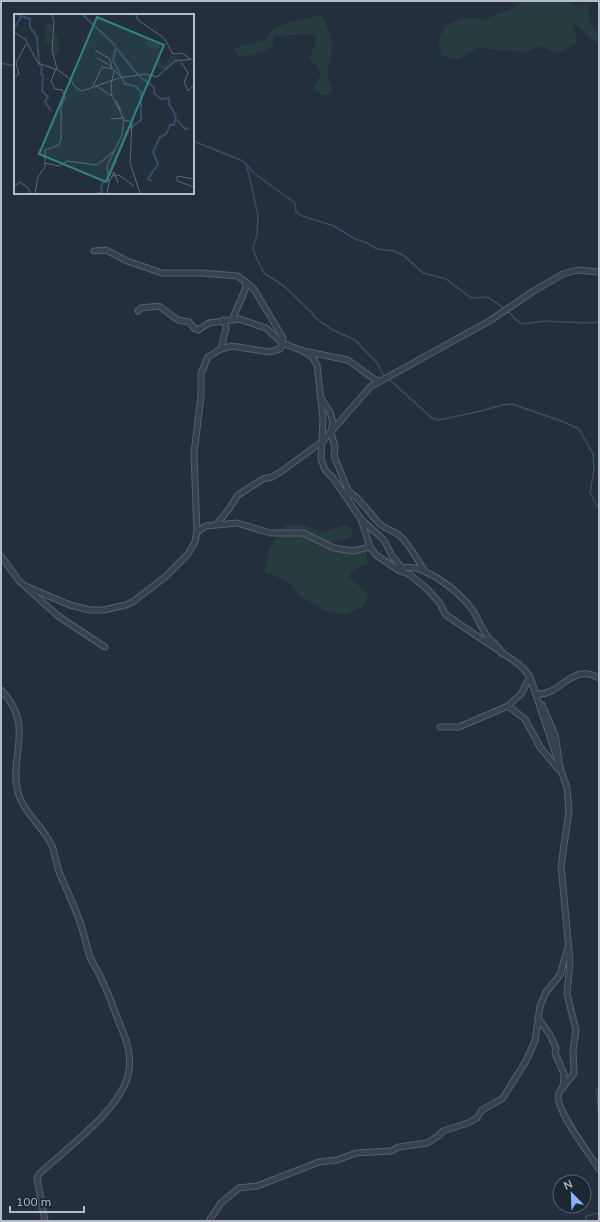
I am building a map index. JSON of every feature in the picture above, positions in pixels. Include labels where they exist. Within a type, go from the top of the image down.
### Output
[{"type":"street","points":[[25,586],[70,605],[90,610],[104,610],[126,605],[165,577],[178,565],[188,554],[195,542],[197,532],[194,454],[201,396],[201,373],[208,357],[221,349],[242,346],[269,352],[280,349],[282,343],[283,338],[254,289],[238,276],[201,273],[162,273],[127,261],[106,250],[94,252]]},
{"type":"street","points":[[217,524],[230,509],[238,495],[263,478],[272,477],[282,471],[323,441],[370,387],[491,320],[532,292],[563,274],[577,270],[599,272]]},
{"type":"street","points":[[232,320],[245,290],[246,282]]},
{"type":"street","points":[[138,311],[141,308],[159,306],[178,320],[189,322],[198,330],[209,323],[240,319],[266,328],[282,343],[302,351],[313,358],[317,365],[324,420],[321,459],[325,470],[333,478],[361,519],[384,540],[392,556],[402,568],[426,588],[439,602],[446,616],[501,652],[523,668],[530,677],[566,788],[569,811],[561,866],[570,961],[567,994],[576,1030],[573,1051],[574,1073],[559,1094],[558,1101],[575,1134],[599,1169]]},
{"type":"street","points":[[221,349],[226,328],[224,320]]},
{"type":"street","points":[[302,351],[348,360],[374,379],[384,378]]},
{"type":"street","points":[[321,399],[330,412],[333,422],[331,432],[335,447],[334,456],[350,492],[351,504]]},
{"type":"street","points":[[350,492],[358,499],[377,522],[404,541],[426,572]]},
{"type":"street","points":[[361,519],[370,547],[376,555],[400,571],[409,574]]},
{"type":"street","points":[[197,532],[206,526],[237,523],[270,533],[303,533],[334,548],[354,551],[370,547]]},
{"type":"street","points":[[1,556],[20,582],[58,616],[105,647]]},
{"type":"street","points":[[402,568],[408,566],[426,572],[467,602],[478,618],[487,636],[499,645],[501,652]]},
{"type":"street","points":[[536,692],[548,694],[574,675],[586,674],[599,678]]},
{"type":"street","points":[[440,727],[459,727],[508,706],[521,694],[530,677]]},
{"type":"street","points":[[1,690],[15,707],[18,717],[19,749],[15,779],[21,800],[36,823],[42,828],[53,847],[58,870],[80,922],[91,958],[125,1033],[129,1053],[128,1076],[123,1090],[91,1128],[69,1150],[40,1173],[37,1178],[45,1221]]},
{"type":"street","points":[[508,706],[525,719],[540,747],[560,769]]},
{"type":"street","points":[[208,1221],[218,1206],[239,1188],[257,1186],[295,1172],[300,1168],[310,1167],[319,1162],[337,1160],[356,1153],[391,1151],[427,1142],[443,1131],[468,1123],[477,1118],[482,1110],[503,1098],[526,1061],[536,1041],[538,1018],[546,992],[562,971],[569,945]]},
{"type":"street","points":[[538,1018],[550,1035],[556,1048],[555,1053],[564,1074],[564,1088]]},
{"type":"green space","points":[[520,1],[569,1],[572,5],[588,5],[590,22],[599,34],[599,45],[573,22],[577,43],[558,54],[541,46],[525,52],[479,48],[458,60],[442,56],[438,39],[447,25],[464,17],[484,20],[517,6]]},
{"type":"green space","points":[[321,15],[332,41],[332,52],[327,70],[333,88],[331,94],[321,95],[313,88],[321,74],[309,58],[315,46],[316,36],[305,34],[274,36],[273,46],[264,52],[238,58],[234,48],[267,39],[271,30],[288,23]]},
{"type":"green space","points":[[285,525],[303,525],[323,532],[346,525],[353,529],[350,538],[329,542],[343,547],[367,547],[367,564],[352,571],[349,577],[369,595],[363,606],[345,615],[326,611],[300,596],[289,582],[265,572],[269,548]]},
{"type":"waterway","points":[[1,63],[14,66]]},
{"type":"waterway","points":[[194,141],[243,161],[255,174],[295,203],[296,212],[302,216],[334,226],[355,239],[367,243],[377,249],[394,251],[403,255],[423,273],[446,279],[471,298],[488,297],[505,309]]},
{"type":"waterway","points":[[247,167],[258,215],[257,235],[253,247],[255,255],[264,273],[284,286],[317,319],[333,330],[355,340],[377,363],[382,373],[432,418],[439,420],[512,404],[564,422],[579,429],[593,454],[594,469],[590,493],[599,509]]},
{"type":"waterway","points":[[508,311],[522,324],[544,321],[599,322]]},
{"type":"waterway","points":[[599,1085],[597,1092],[599,1123]]},
{"type":"waterway","points":[[586,1221],[586,1216],[599,1213]]}]
